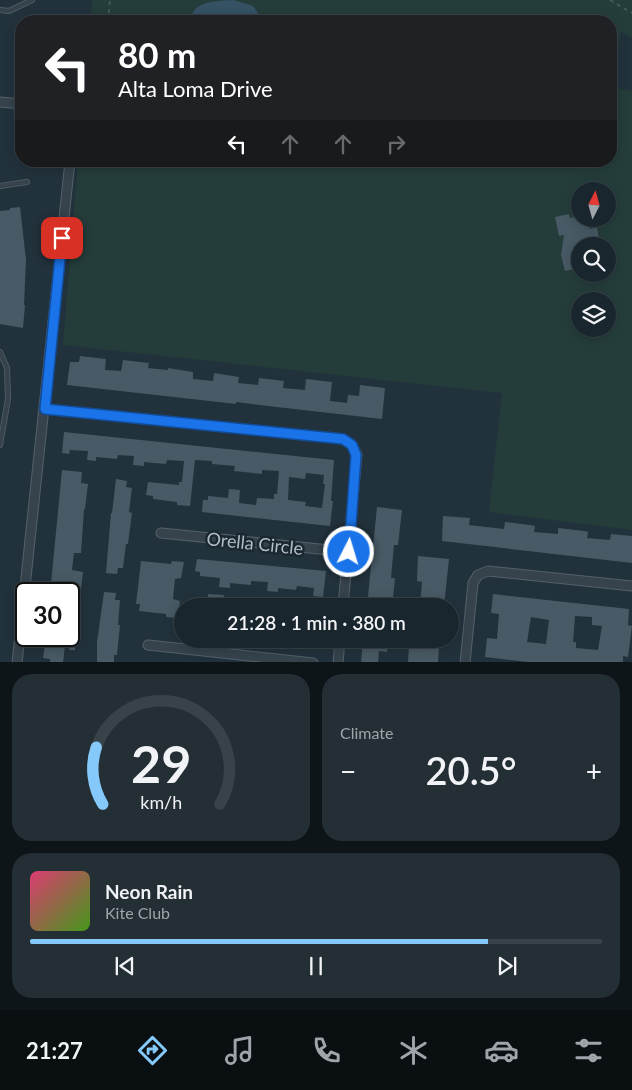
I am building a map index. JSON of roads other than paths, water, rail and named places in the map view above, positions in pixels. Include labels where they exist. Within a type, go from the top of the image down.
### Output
[{"type":"street","points":[[0,102],[15,103]]},
{"type":"street","points":[[17,662],[69,167]]},
{"type":"street","points":[[45,409],[343,439],[352,445],[356,455],[344,598]]},
{"type":"street","name":"Orella Circle","points":[[161,533],[349,552]]},
{"type":"street","points":[[465,662],[473,583],[478,575],[488,571],[632,586]]},
{"type":"street","points":[[148,645],[313,662]]},
{"type":"street","points":[[338,662],[339,648]]},
{"type":"lane","points":[[0,10],[8,11],[32,0]]},
{"type":"lane","points":[[0,186],[27,182]]},
{"type":"lane","points":[[0,352],[7,368],[8,399],[0,443]]},
{"type":"water","points":[[234,0],[253,6],[260,15],[192,15],[200,5]]}]
